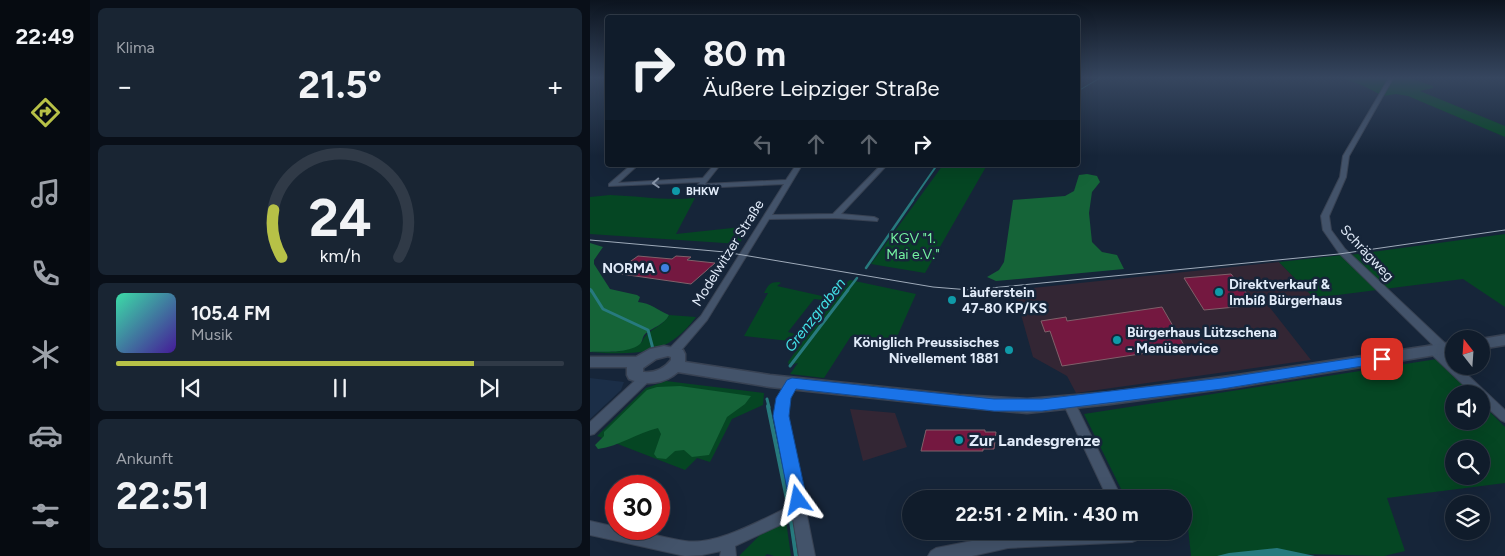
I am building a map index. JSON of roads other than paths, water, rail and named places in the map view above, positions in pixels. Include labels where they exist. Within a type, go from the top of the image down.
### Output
[{"type":"street","name":"Schrägweg","points":[[1376,104],[1346,156],[1342,177],[1325,216],[1327,230],[1342,251],[1444,349],[1474,385]]},
{"type":"street","points":[[633,167],[611,185],[705,180]]},
{"type":"street","points":[[715,167],[700,186],[788,182]]},
{"type":"street","name":"Modelwitzer Straße","points":[[674,359],[704,318],[798,167]]},
{"type":"street","points":[[835,216],[882,167]]},
{"type":"street","points":[[766,217],[835,216],[874,218]]},
{"type":"street","points":[[1490,342],[1505,340]]},
{"type":"street","points":[[590,362],[639,362],[657,352],[731,376],[994,405],[1027,406],[1069,403],[1246,380],[1444,349]]},
{"type":"street","points":[[639,362],[635,375],[644,379],[657,377],[674,359]]},
{"type":"street","points":[[590,430],[644,379]]},
{"type":"street","points":[[792,384],[784,398],[781,416],[800,509],[807,556]]},
{"type":"street","points":[[1069,403],[1111,490]]},
{"type":"street","points":[[1490,403],[1505,417]]},
{"type":"street","points":[[590,528],[687,549],[728,548],[800,509]]},
{"type":"street","points":[[936,556],[1008,541],[1029,540]]},
{"type":"waterway","name":"Grenzgraben","points":[[912,201],[936,167]]},
{"type":"waterway","name":"Grenzgraben","points":[[866,268],[913,200]]},
{"type":"waterway","name":"Grenzgraben","points":[[847,291],[857,278]]},
{"type":"waterway","points":[[591,290],[603,309],[648,330],[653,349]]},
{"type":"waterway","name":"Grenzgraben","points":[[790,366],[848,290]]},
{"type":"waterway","name":"Grenzgraben","points":[[767,399],[769,407]]},
{"type":"waterway","name":"Grenzgraben","points":[[768,406],[787,499]]},
{"type":"waterway","name":"Grenzgraben","points":[[791,521],[796,556]]},
{"type":"tram line","points":[[590,240],[725,252],[933,287],[970,290],[1339,254],[1505,230]]},
{"type":"place","name":"BHKW","points":[[676,191]]},
{"type":"place","name":"NORMA","points":[[665,268]]},
{"type":"place","name":"Direktverkauf & Imbiß Bürgerhaus","points":[[1219,292]]},
{"type":"place","name":"Läuferstein 47-80 KP/KS","points":[[952,300]]},
{"type":"place","name":"Bürgerhaus Lützschena - Menüservice","points":[[1117,340]]},
{"type":"place","name":"Königlich Preussisches Nivellement 1881","points":[[1009,350]]},
{"type":"place","name":"Zur Landesgrenze","points":[[959,440]]},
{"type":"park label","name":"KGV \"1. Mai e.V.\"","points":[[913,246]]}]
